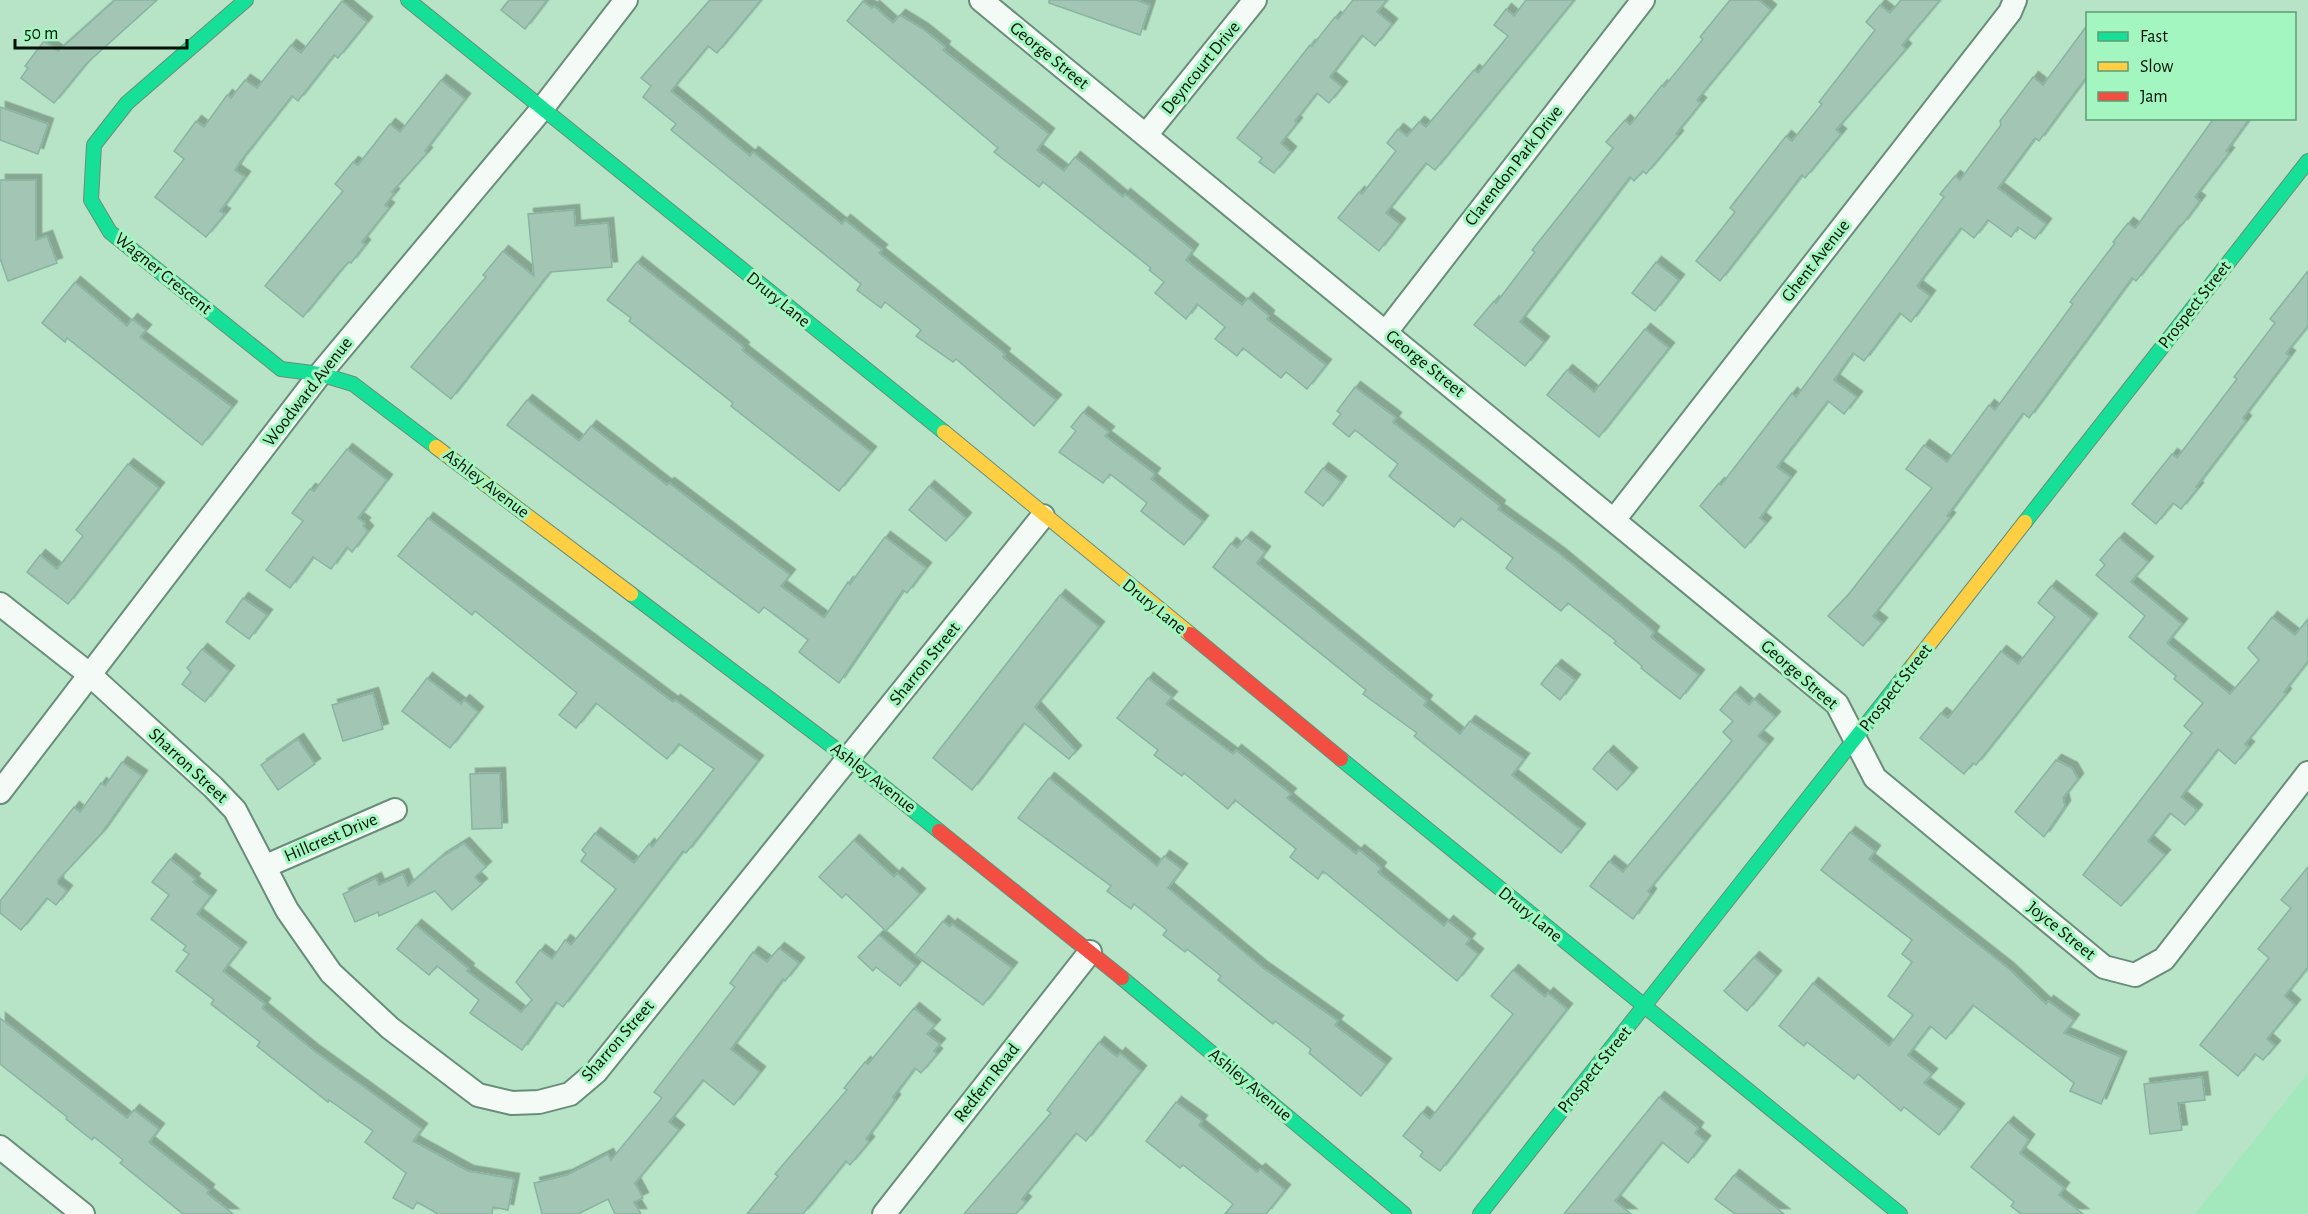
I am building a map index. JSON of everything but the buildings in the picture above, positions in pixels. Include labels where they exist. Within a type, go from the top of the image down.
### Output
[{"type":"street","name":"Wagner Crescent","points":[[246,0],[127,103],[94,145],[91,200],[110,232],[281,369],[320,374]]},
{"type":"street","name":"Drury Lane","points":[[408,0],[541,110],[955,441],[1043,516],[1900,1214]]},
{"type":"street","name":"Woodward Avenue","points":[[0,792],[320,374],[541,110],[626,0]]},
{"type":"street","name":"George Street","points":[[981,0],[1837,704],[1856,740]]},
{"type":"street","name":"Deyncourt Drive","points":[[1146,135],[1256,0]]},
{"type":"street","name":"Clarendon Park Drive","points":[[1386,332],[1643,0]]},
{"type":"street","name":"Ghent Avenue","points":[[1614,520],[2010,12],[2015,0]]},
{"type":"street","name":"Prospect Street","points":[[1480,1214],[1856,740],[2308,160]]},
{"type":"street","name":"Ashley Avenue","points":[[320,374],[352,384],[849,759],[1090,952],[1404,1214]]},
{"type":"street","name":"Sharron Street","points":[[0,604],[89,674],[213,787],[235,810],[287,910],[331,974],[390,1028],[478,1095],[512,1103],[539,1102],[570,1094],[596,1072],[1043,516]]},
{"type":"street","name":"Joyce Street","points":[[1856,740],[1875,778],[2104,967],[2135,975],[2164,959],[2308,773]]},
{"type":"street","name":"Hillcrest Drive","points":[[266,866],[395,810]]},
{"type":"street","name":"Redfern Road","points":[[884,1214],[1090,952]]},
{"type":"street","points":[[0,1147],[83,1214]]},
{"type":"shaded area","points":[[2308,1073],[2308,1214],[2195,1214]]},
{"type":"traffic: fast","points":[[246,0],[127,103],[94,145],[91,200],[110,232],[281,369],[320,374],[353,384],[436,447]]},
{"type":"traffic: fast","points":[[408,0],[944,432]]},
{"type":"traffic: fast","points":[[2025,522],[2308,161]]},
{"type":"traffic: fast","points":[[631,594],[849,759],[939,831]]},
{"type":"traffic: fast","points":[[1480,1214],[1913,665]]},
{"type":"traffic: fast","points":[[1341,759],[1900,1214]]},
{"type":"traffic: fast","points":[[1122,978],[1404,1214]]},
{"type":"traffic: slow","points":[[944,432],[1190,634]]},
{"type":"traffic: slow","points":[[436,447],[631,594]]},
{"type":"traffic: slow","points":[[1913,665],[2025,522]]},
{"type":"traffic: jam","points":[[1190,634],[1341,759]]},
{"type":"traffic: jam","points":[[939,831],[1122,978]]}]
